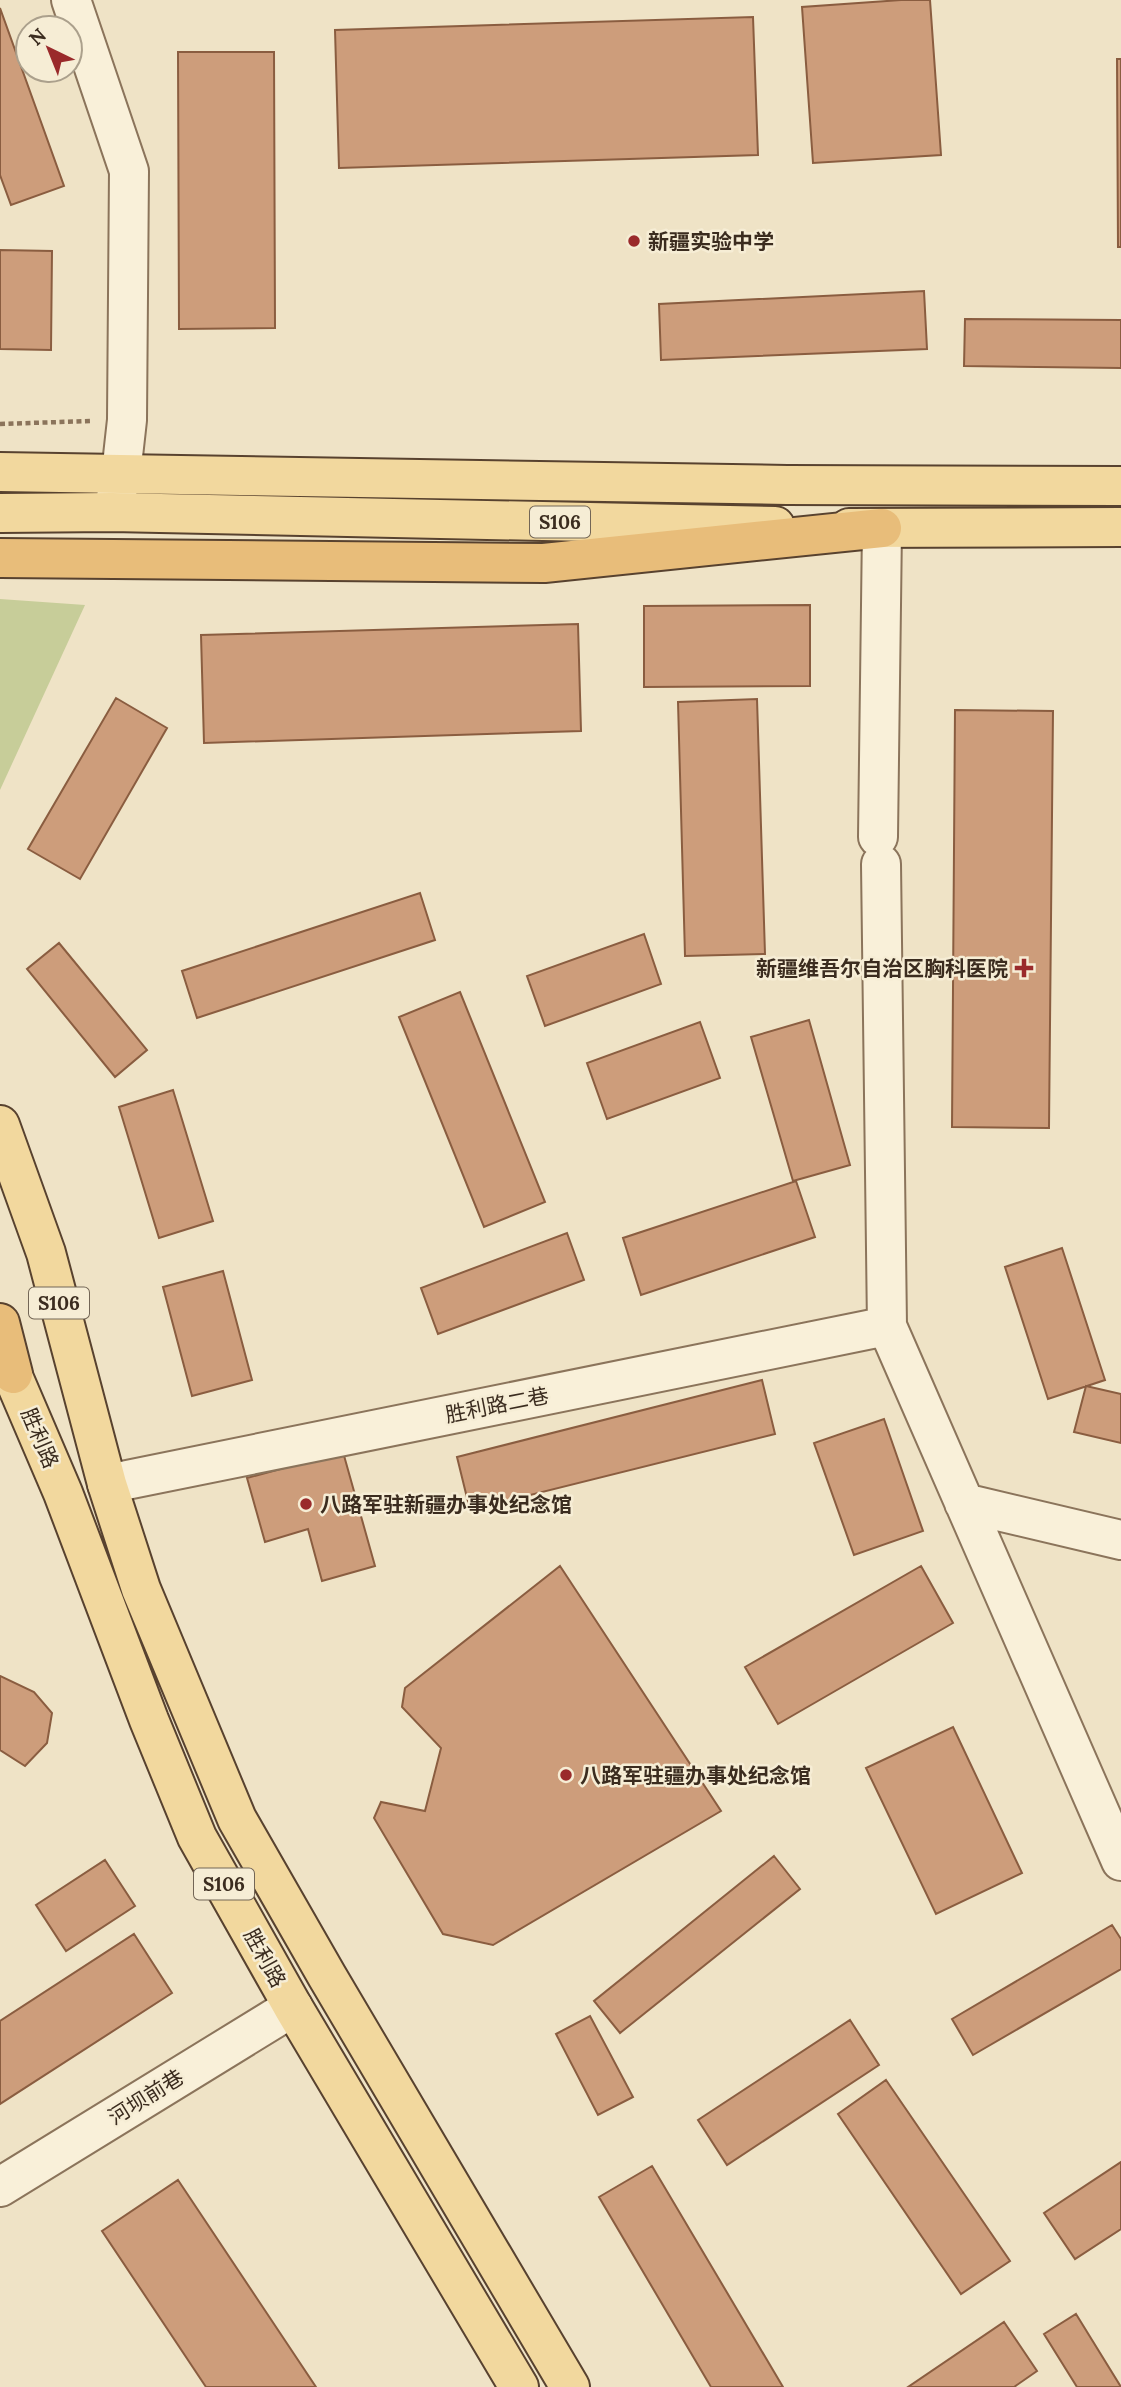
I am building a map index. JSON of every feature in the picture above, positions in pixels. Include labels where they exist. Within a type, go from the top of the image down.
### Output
[{"type":"highway","points":[[0,558],[544,563],[882,528]]},
{"type":"highway","points":[[0,1323],[6,1360]]},
{"type":"main road","name":"S106","points":[[0,472],[787,485],[1121,486]]},
{"type":"main road","name":"S106","points":[[0,513],[112,512],[882,528],[1121,527]]},
{"type":"main road","name":"S106","points":[[0,1125],[46,1253],[107,1484],[141,1589],[237,1819],[570,2387]]},
{"type":"main road","name":"胜利路","points":[[6,1360],[63,1493],[149,1720],[197,1837],[293,2007],[519,2387]]},
{"type":"street","points":[[71,0],[129,171],[127,420],[121,474],[112,512]]},
{"type":"street","points":[[882,528],[880,850],[887,1326],[1121,1861]]},
{"type":"street","name":"胜利路二巷","points":[[107,1484],[887,1326]]},
{"type":"street","points":[[964,1503],[1121,1540]]},
{"type":"street","name":"河坝前巷","points":[[0,2187],[293,2007]]},
{"type":"path","points":[[0,424],[127,420]]},
{"type":"green space","points":[[0,599],[85,605],[0,790]]},
{"type":"building","points":[[930,0],[941,155],[813,163],[802,7]]},
{"type":"building","points":[[0,8],[14,47],[14,84],[27,84],[64,186],[11,205],[0,175]]},
{"type":"building","points":[[753,17],[758,155],[339,168],[335,30]]},
{"type":"building","points":[[178,52],[274,52],[275,328],[179,329]]},
{"type":"building","points":[[1117,59],[1121,59],[1121,247],[1118,247]]},
{"type":"building","points":[[0,250],[52,251],[51,350],[0,349]]},
{"type":"building","points":[[924,291],[927,349],[661,360],[659,304]]},
{"type":"building","points":[[965,319],[1121,320],[1121,368],[964,366]]},
{"type":"building","points":[[810,605],[810,686],[644,687],[644,606]]},
{"type":"building","points":[[578,624],[581,731],[204,743],[201,635]]},
{"type":"building","points":[[116,698],[167,728],[80,879],[28,849]]},
{"type":"building","points":[[757,699],[765,954],[685,956],[678,702]]},
{"type":"building","points":[[955,710],[1053,711],[1049,1128],[952,1127]]},
{"type":"building","points":[[420,893],[435,940],[197,1018],[182,971]]},
{"type":"building","points":[[644,934],[661,984],[545,1026],[527,976]]},
{"type":"building","points":[[59,943],[147,1050],[115,1077],[27,969]]},
{"type":"building","points":[[460,992],[545,1202],[484,1227],[399,1017]]},
{"type":"building","points":[[809,1020],[850,1165],[793,1181],[751,1037]]},
{"type":"building","points":[[700,1022],[720,1078],[607,1119],[587,1063]]},
{"type":"building","points":[[173,1090],[213,1221],[159,1238],[119,1107]]},
{"type":"building","points":[[796,1181],[815,1237],[641,1295],[623,1238]]},
{"type":"building","points":[[567,1233],[584,1280],[438,1334],[421,1288]]},
{"type":"building","points":[[1062,1248],[1105,1380],[1048,1399],[1005,1267]]},
{"type":"building","points":[[223,1271],[252,1380],[192,1396],[163,1287]]},
{"type":"building","points":[[762,1380],[775,1434],[470,1510],[457,1457]]},
{"type":"building","points":[[1086,1386],[1121,1394],[1121,1443],[1074,1432]]},
{"type":"building","points":[[884,1419],[923,1531],[854,1555],[814,1443]]},
{"type":"building","name":"八路军驻新疆办事处纪念馆","points":[[343,1452],[375,1566],[322,1581],[308,1529],[265,1542],[247,1478]]},
{"type":"building","name":"八路军驻疆办事处纪念馆","points":[[560,1566],[721,1811],[493,1945],[443,1934],[374,1818],[381,1802],[425,1811],[441,1748],[402,1707],[405,1688]]},
{"type":"building","points":[[921,1566],[953,1623],[778,1724],[745,1667]]},
{"type":"building","points":[[0,1676],[34,1692],[52,1713],[47,1743],[25,1766],[0,1750]]},
{"type":"building","points":[[953,1727],[1022,1873],[936,1914],[866,1768]]},
{"type":"building","points":[[774,1856],[800,1889],[620,2033],[594,2001]]},
{"type":"building","points":[[105,1860],[135,1906],[66,1951],[36,1905]]},
{"type":"building","points":[[1112,1925],[1121,1939],[1121,1969],[973,2055],[952,2019]]},
{"type":"building","points":[[134,1934],[172,1993],[0,2104],[0,2021]]},
{"type":"building","points":[[590,2016],[633,2097],[598,2115],[556,2034]]},
{"type":"building","points":[[850,2020],[879,2065],[727,2165],[698,2120]]},
{"type":"building","points":[[886,2080],[1010,2261],[961,2294],[838,2114]]},
{"type":"building","points":[[1121,2162],[1121,2229],[1075,2259],[1044,2213]]},
{"type":"building","points":[[652,2166],[783,2387],[711,2387],[599,2197]]},
{"type":"building","points":[[178,2180],[316,2387],[206,2387],[102,2231]]},
{"type":"building","points":[[1076,2314],[1121,2387],[1077,2387],[1044,2334]]},
{"type":"building","points":[[1004,2322],[1037,2371],[1014,2387],[908,2387]]},
{"type":"place","name":"新疆实验中学","points":[[634,241]]},
{"type":"place","name":"新疆维吾尔自治区胸科医院","points":[[1024,968]]},
{"type":"place","name":"八路军驻新疆办事处纪念馆","points":[[306,1504]]},
{"type":"place","name":"八路军驻疆办事处纪念馆","points":[[566,1775]]}]
